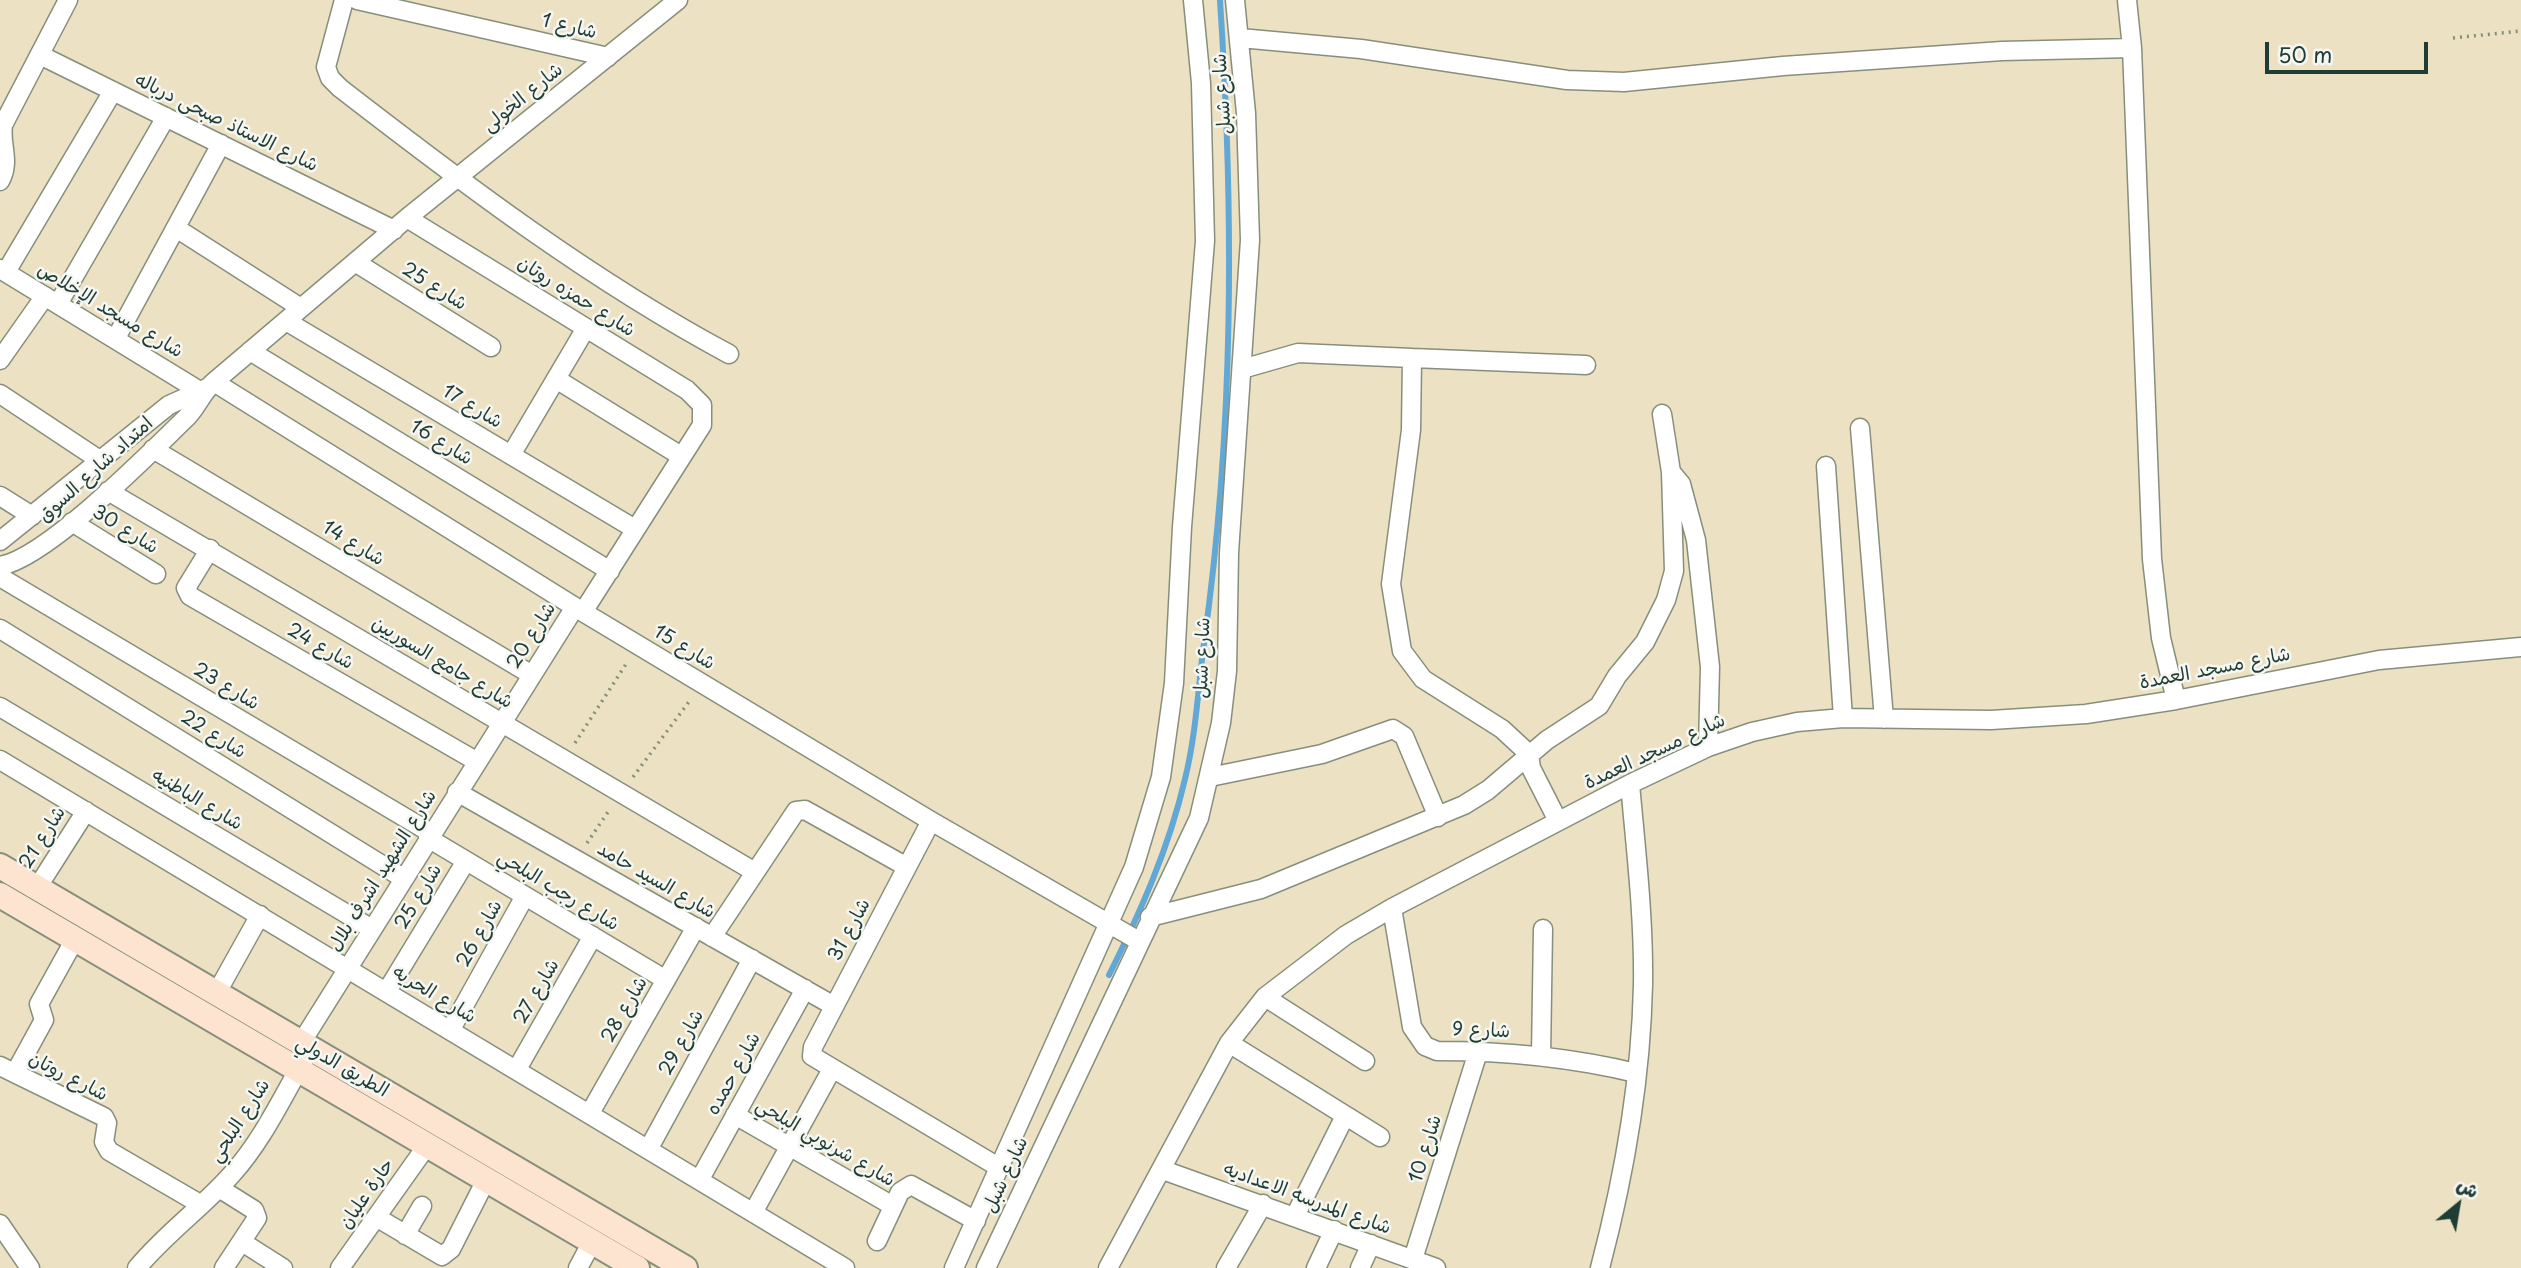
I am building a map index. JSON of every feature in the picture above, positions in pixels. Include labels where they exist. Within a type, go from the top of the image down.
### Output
[{"type":"street","points":[[0,181],[6,169],[1,137],[3,125],[68,0]]},
{"type":"street","points":[[344,0],[326,66],[330,78],[459,177],[653,313],[729,354]]},
{"type":"street","name":"شارع 1","points":[[356,0],[608,57]]},
{"type":"street","name":"شارع الخولى","points":[[401,224],[678,0]]},
{"type":"street","name":"شارع شبل","points":[[954,1268],[1108,922],[1149,822],[1161,777],[1172,707],[1182,527],[1205,241],[1201,83],[1193,0]]},
{"type":"street","name":"شارع شبل","points":[[986,1268],[1199,818],[1221,723],[1227,671],[1227,578],[1250,240],[1240,38],[1235,0]]},
{"type":"street","points":[[2127,0],[2132,48],[2152,559],[2161,638],[2176,700]]},
{"type":"street","points":[[1240,38],[1361,49],[1567,80],[1624,82],[1783,66],[1988,52],[2132,48]]},
{"type":"street","name":"شارع الاستاذ صبحى درباله","points":[[40,55],[221,145],[401,224]]},
{"type":"street","points":[[3,270],[113,91]]},
{"type":"street","points":[[0,360],[52,300],[166,117]]},
{"type":"street","points":[[116,338],[221,145]]},
{"type":"street","name":"امتداد شارع السوق","points":[[0,541],[169,405],[206,387],[401,224]]},
{"type":"street","name":"شارع حمزه روتان","points":[[401,224],[586,328],[696,396],[704,415],[702,425]]},
{"type":"street","points":[[176,228],[301,309]]},
{"type":"street","name":"شارع 25","points":[[355,262],[491,347]]},
{"type":"street","name":"شارع مسجد الإخلاص","points":[[3,270],[116,338],[206,387]]},
{"type":"street","name":"شارع 17","points":[[286,321],[635,529]]},
{"type":"street","points":[[511,455],[586,328]]},
{"type":"street","name":"شارع 16","points":[[250,351],[610,571]]},
{"type":"street","points":[[1242,369],[1298,353],[1586,365]]},
{"type":"street","points":[[1412,358],[1411,430],[1391,584],[1402,651],[1423,679],[1502,729],[1529,754],[1531,768],[1558,821]]},
{"type":"street","points":[[556,379],[681,456]]},
{"type":"street","name":"شارع 15","points":[[206,387],[931,821],[1139,941]]},
{"type":"street","name":"امتداد شارع السوق","points":[[0,566],[32,554],[108,491],[196,407],[206,387]]},
{"type":"street","points":[[0,394],[101,461]]},
{"type":"street","points":[[1150,917],[1261,888],[1438,817],[1488,790],[1529,754],[1599,706],[1645,642],[1666,600],[1674,571],[1671,472],[1662,414]]},
{"type":"street","name":"شارع 20","points":[[502,722],[532,675],[610,571],[702,425]]},
{"type":"street","points":[[1860,428],[1884,719]]},
{"type":"street","name":"شارع 14","points":[[153,449],[532,675]]},
{"type":"street","points":[[1826,466],[1843,718]]},
{"type":"street","points":[[1671,472],[1681,484],[1696,540],[1710,667],[1708,747]]},
{"type":"street","name":"شارع جامع السوريين","points":[[108,491],[755,872]]},
{"type":"street","points":[[0,496],[32,516]]},
{"type":"street","name":"شارع 30","points":[[72,522],[156,574]]},
{"type":"street","name":"شارع 24","points":[[210,549],[186,588],[190,596],[475,761]]},
{"type":"street","name":"شارع 23","points":[[0,577],[429,836]]},
{"type":"street","name":"شارع 22","points":[[0,629],[404,878]]},
{"type":"street","name":"شارع مسجد العمدة","points":[[1108,1268],[1229,1043],[1265,997],[1346,934],[1392,908],[1630,784],[1708,747],[1774,727],[1843,718],[2039,718],[2176,700],[2379,660],[2521,647]]},
{"type":"street","name":"شارع الباطنيه","points":[[0,707],[372,929]]},
{"type":"street","name":"شارع الشهيد اشرف بلال","points":[[303,1053],[348,967],[475,761],[502,722]]},
{"type":"street","points":[[1210,777],[1322,754],[1393,729],[1404,736],[1438,817]]},
{"type":"street","name":"شارع الحريه","points":[[0,760],[845,1268]]},
{"type":"street","points":[[1600,1268],[1624,1166],[1636,1073],[1643,986],[1639,883],[1630,784]]},
{"type":"street","name":"شارع السيد حامد","points":[[457,792],[834,1006]]},
{"type":"street","points":[[712,937],[796,811],[805,810],[907,867]]},
{"type":"street","name":"شارع 21","points":[[37,888],[86,811]]},
{"type":"street","name":"شارع 31","points":[[832,1069],[815,1059],[813,1047],[931,821]]},
{"type":"street","name":"شارع رجب البلحي","points":[[429,836],[466,861],[666,980]]},
{"type":"street","name":"شارع 25","points":[[387,991],[466,861]]},
{"type":"street","name":"الطريق الدولي","points":[[0,866],[216,994],[428,1144],[637,1268]]},
{"type":"street","name":"الطريق الدولي","points":[[0,895],[75,939],[303,1053],[685,1268]]},
{"type":"street","name":"شارع 26","points":[[451,1029],[525,896]]},
{"type":"street","name":"شارع 9","points":[[1392,908],[1412,1027],[1417,1038],[1437,1051],[1541,1056],[1589,1062],[1636,1073]]},
{"type":"street","points":[[216,994],[260,915]]},
{"type":"street","name":"شارع 28","points":[[590,1113],[695,927]]},
{"type":"street","points":[[1541,1056],[1543,929]]},
{"type":"street","name":"شارع 27","points":[[517,1069],[593,936]]},
{"type":"street","points":[[8,1070],[44,1020],[39,1004],[75,939]]},
{"type":"street","name":"شارع 29","points":[[649,1148],[752,959]]},
{"type":"street","name":"شارع حمده","points":[[700,1179],[805,989]]},
{"type":"street","points":[[1265,997],[1365,1061]]},
{"type":"street","points":[[1229,1043],[1380,1137]]},
{"type":"street","name":"شارع 10","points":[[1413,1259],[1478,1052]]},
{"type":"street","name":"شارع البلحي","points":[[136,1268],[219,1188],[253,1146],[303,1053]]},
{"type":"street","points":[[754,1212],[832,1069],[1000,1168]]},
{"type":"street","name":"شارع روتان","points":[[8,1070],[104,1117],[107,1123],[104,1142],[109,1152],[200,1204]]},
{"type":"street","name":"شارع شرنوبي البلحي","points":[[735,1115],[893,1206]]},
{"type":"street","points":[[1295,1216],[1345,1116]]},
{"type":"street","name":"حارة عليان","points":[[340,1268],[428,1144]]},
{"type":"street","name":"شارع المدرسه الاعداديه","points":[[1163,1170],[1436,1268]]},
{"type":"street","points":[[376,1217],[437,1254],[448,1254],[487,1178]]},
{"type":"street","points":[[877,1241],[893,1206],[905,1188],[917,1186],[976,1221]]},
{"type":"street","points":[[219,1188],[257,1214],[255,1222],[224,1268]]},
{"type":"street","points":[[1226,1268],[1263,1204]]},
{"type":"street","points":[[405,1235],[422,1206]]},
{"type":"street","points":[[0,1224],[30,1268]]},
{"type":"street","points":[[1315,1268],[1334,1230]]},
{"type":"street","points":[[578,1268],[593,1240]]},
{"type":"street","points":[[242,1242],[283,1268]]},
{"type":"street","points":[[1360,1268],[1371,1244]]},
{"type":"path","points":[[2453,38],[2521,31]]},
{"type":"path","points":[[564,759],[638,645]]},
{"type":"path","points":[[576,859],[702,683]]},
{"type":"waterway","points":[[1109,975],[1153,880],[1185,779],[1194,728],[1214,563],[1226,402],[1229,242],[1220,0]]}]
